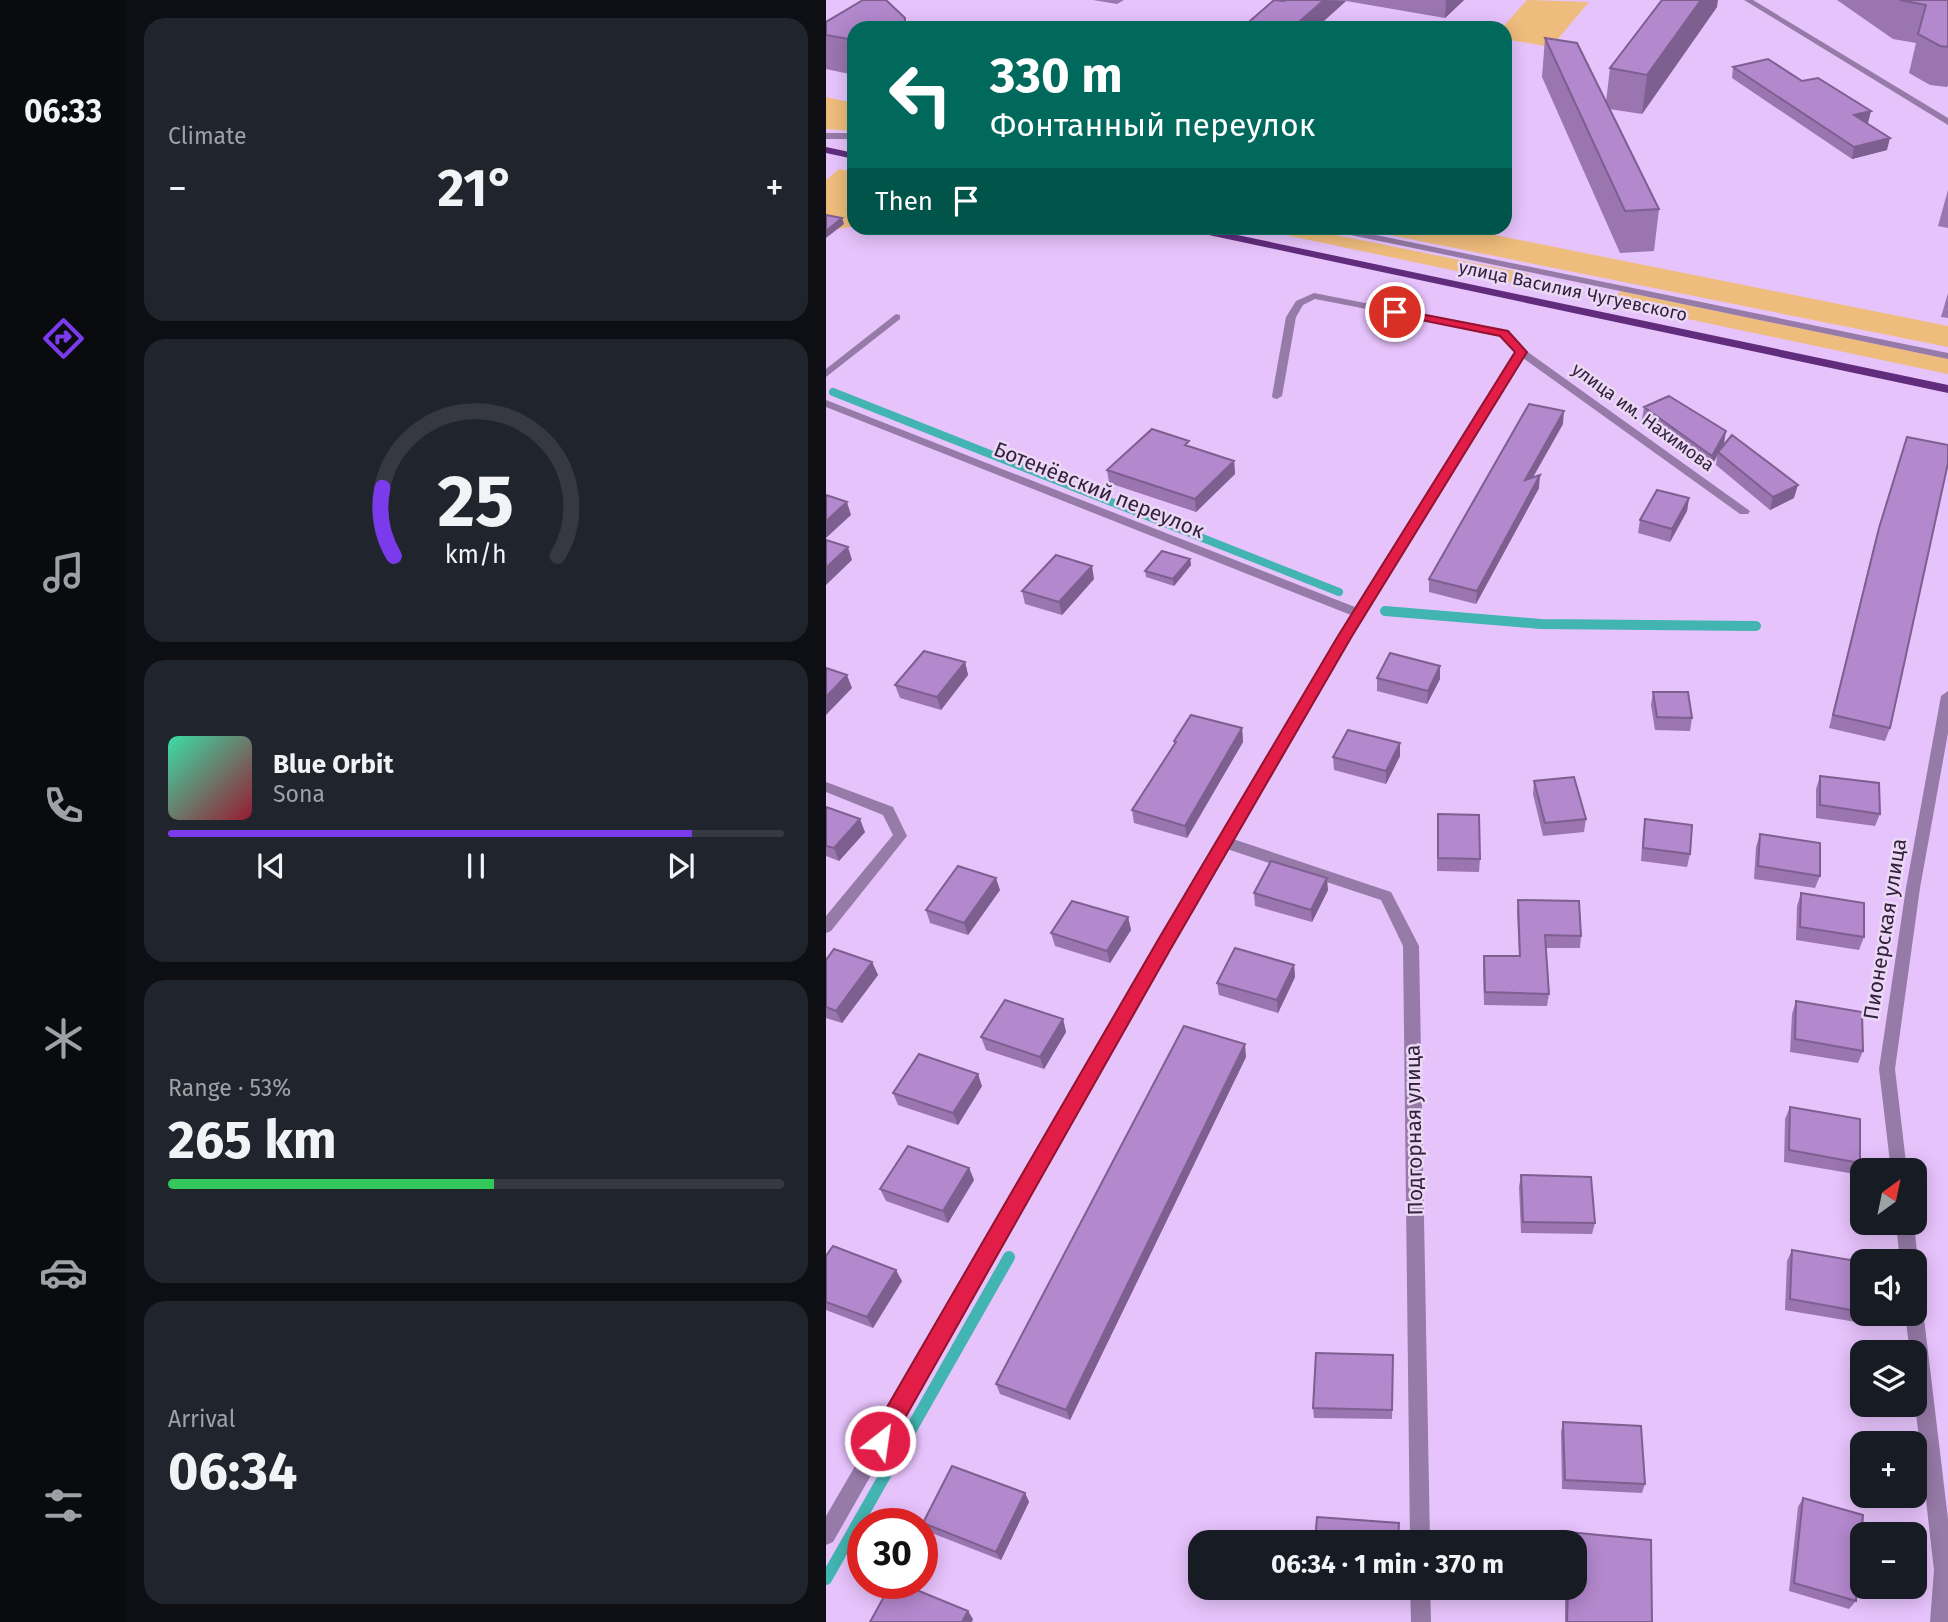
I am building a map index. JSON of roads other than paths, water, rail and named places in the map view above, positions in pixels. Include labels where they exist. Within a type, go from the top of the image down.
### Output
[{"type":"main road","points":[[826,150],[847,154]]},
{"type":"main road","name":"улица Василия Чугуевского","points":[[1223,235],[1948,389]]},
{"type":"street","points":[[1748,0],[1948,122]]},
{"type":"street","points":[[826,136],[847,136]]},
{"type":"street","name":"улица Василия Чугуевского","points":[[1365,235],[1948,356]]},
{"type":"street","name":"улица им. Нахимова","points":[[1277,396],[1291,317],[1299,303],[1314,296],[1504,333],[1521,352],[1744,511]]},
{"type":"street","points":[[826,374],[896,317]]},
{"type":"street","points":[[826,1535],[1223,842],[1358,613],[1521,352]]},
{"type":"street","name":"Ботенёвский переулок","points":[[826,403],[1358,613]]},
{"type":"street","name":"Пионерская улица","points":[[1897,1158],[1887,1069],[1913,888],[1948,696]]},
{"type":"street","points":[[826,787],[888,811],[900,836],[826,927]]},
{"type":"street","name":"Подгорная улица","points":[[1223,842],[1386,896],[1411,946],[1420,1530]]},
{"type":"street","points":[[1916,1326],[1944,1570],[1940,1622]]},
{"type":"street","points":[[1420,1600],[1421,1622]]},
{"type":"waterway","points":[[833,392],[1339,592]]},
{"type":"waterway","points":[[1385,611],[1541,624],[1756,626]]},
{"type":"waterway","points":[[826,1579],[1009,1257]]}]
